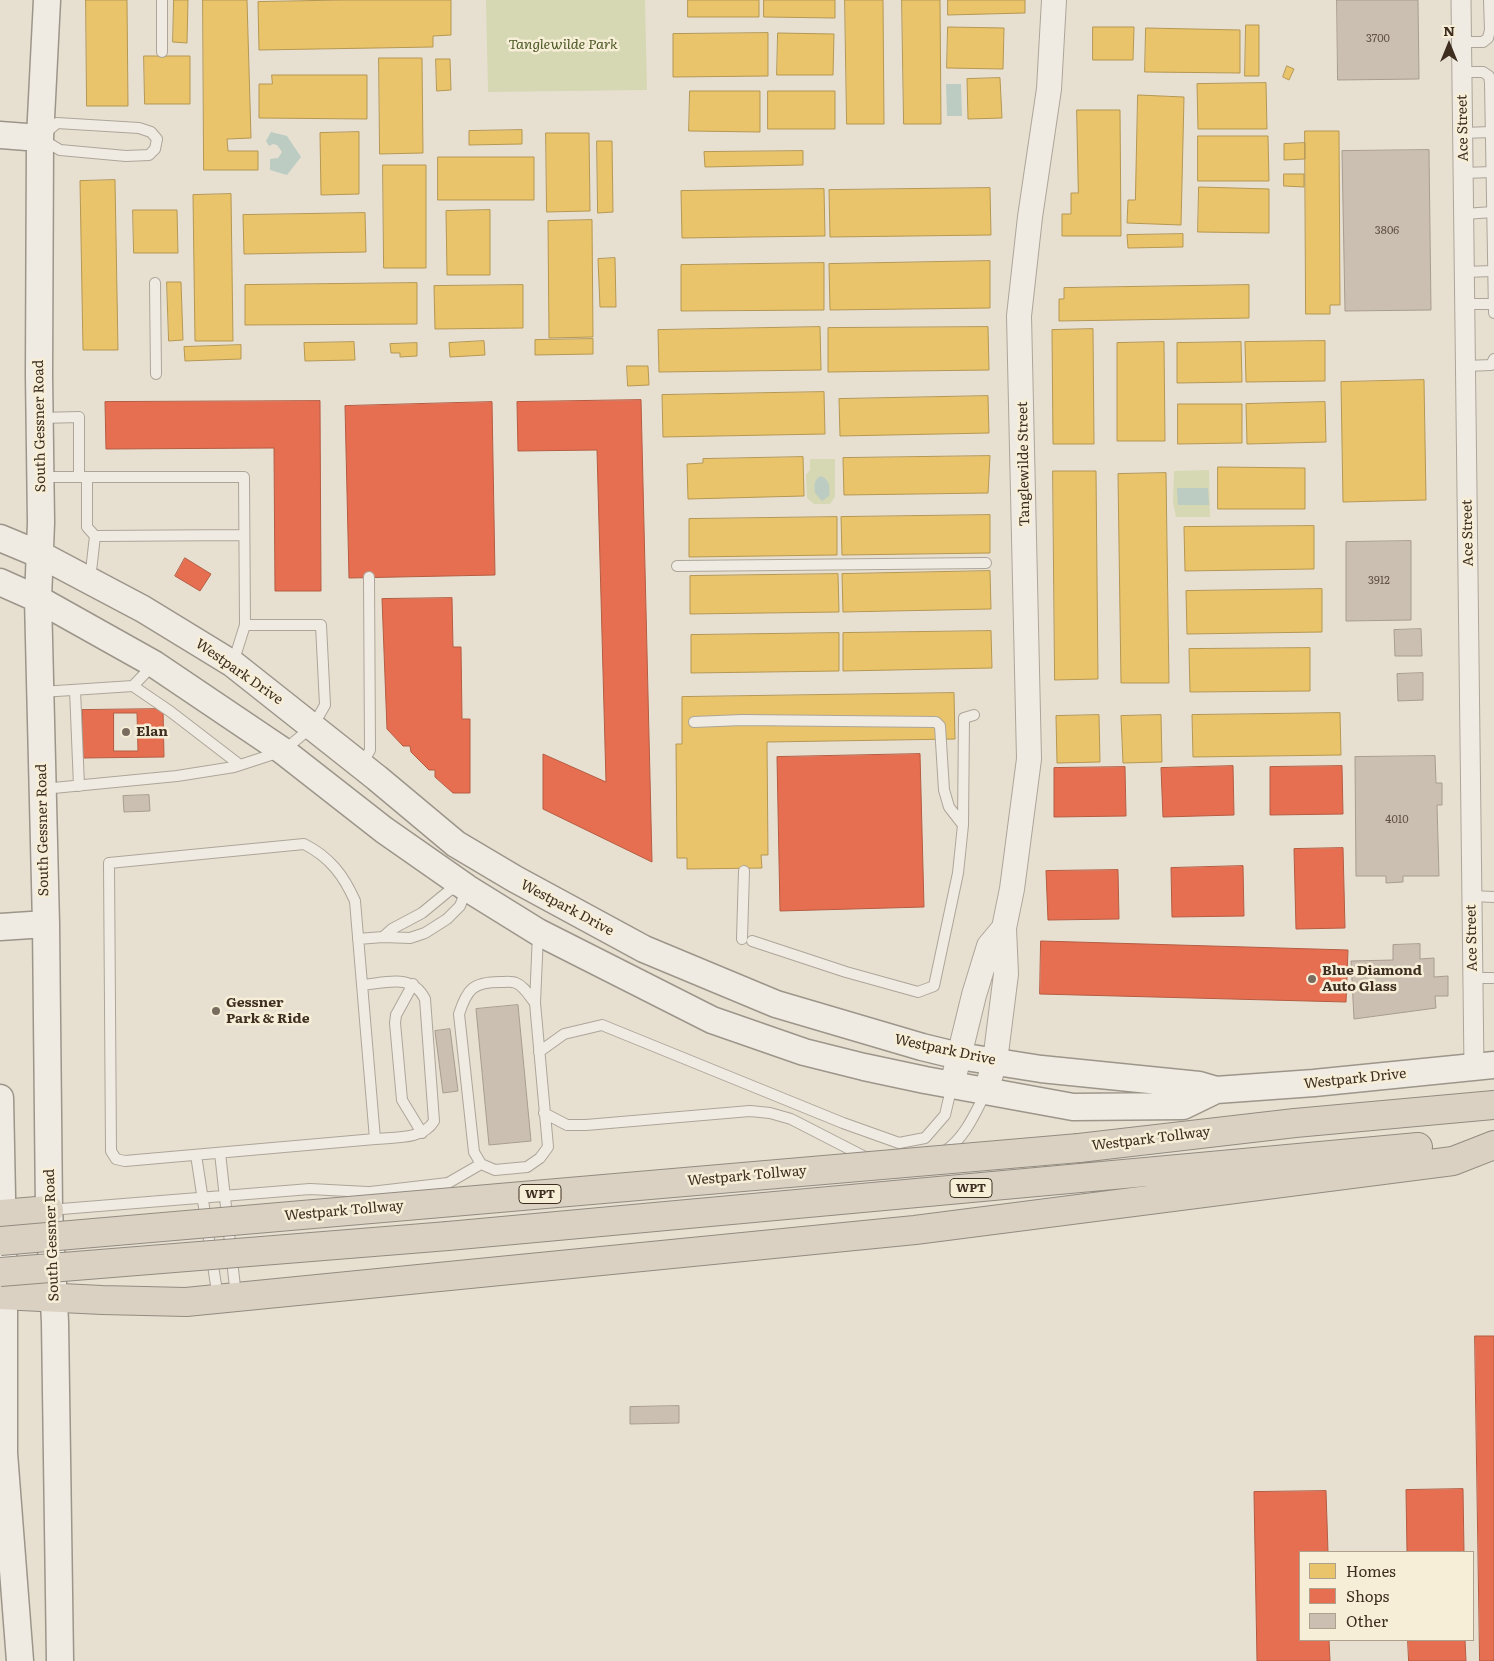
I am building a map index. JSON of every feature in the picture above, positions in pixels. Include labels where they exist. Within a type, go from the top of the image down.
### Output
[{"type":"highway","name":"Westpark Tollway","points":[[0,1241],[1079,1148],[1295,1123],[1494,1105]]},
{"type":"highway","name":"WPT","points":[[2,1287],[448,1236],[1494,1140]]},
{"type":"highway","points":[[2,1287],[54,1298],[186,1302],[915,1230],[1453,1161],[1494,1145]]},
{"type":"highway","points":[[1,1214],[49,1210]]},
{"type":"main road","name":"South Gessner Road","points":[[47,0],[40,138],[41,555],[38,599],[46,924],[49,1210],[54,1298],[60,1661]]},
{"type":"main road","points":[[0,136],[40,138]]},
{"type":"main road","name":"Westpark Drive","points":[[0,538],[41,555],[143,608],[233,664],[313,726],[456,844],[515,880],[644,949],[776,1004],[922,1047],[959,1056],[1089,1074],[1199,1084],[1216,1090]]},
{"type":"main road","name":"Westpark Drive","points":[[0,582],[38,599],[154,664],[283,751],[384,830],[467,888],[538,932],[712,1020],[804,1052],[864,1067],[986,1091],[1073,1106],[1117,1107],[1184,1106],[1216,1090],[1314,1083],[1484,1066]]},
{"type":"main road","points":[[467,888],[486,862]]},
{"type":"main road","points":[[0,926],[46,924]]},
{"type":"main road","points":[[712,1020],[732,985]]},
{"type":"main road","points":[[0,1098],[2,1453],[11,1600],[20,1661]]},
{"type":"street","name":"Tanglewilde Street","points":[[986,1091],[995,1061],[1006,974],[1004,928],[1012,889],[1029,759],[1024,445],[1019,316],[1030,217],[1048,89],[1054,0]]},
{"type":"street","name":"Ace Street","points":[[1461,0],[1473,978],[1484,1066]]},
{"type":"street","name":"Tanglewilde Street","points":[[952,1084],[974,995],[989,946],[1004,928]]},
{"type":"lane","points":[[162,0],[162,52]]},
{"type":"lane","points":[[1462,42],[1483,42],[1488,38],[1490,30],[1489,0]]},
{"type":"lane","points":[[1462,72],[1483,72],[1489,76],[1494,313]]},
{"type":"lane","points":[[57,123],[139,128],[151,132],[157,139],[155,149],[148,155],[126,156],[60,150],[40,138],[57,123]]},
{"type":"lane","points":[[1463,133],[1491,132]]},
{"type":"lane","points":[[1464,173],[1492,172]]},
{"type":"lane","points":[[1464,214],[1493,212]]},
{"type":"lane","points":[[1464,272],[1493,271]]},
{"type":"lane","points":[[155,283],[156,374]]},
{"type":"lane","points":[[1465,304],[1494,304]]},
{"type":"lane","points":[[1466,366],[1491,365],[1494,359]]},
{"type":"lane","points":[[40,418],[79,417],[86,527],[95,536],[244,535]]},
{"type":"lane","points":[[41,477],[244,477],[245,625],[233,664]]},
{"type":"lane","points":[[90,580],[95,536]]},
{"type":"lane","points":[[677,566],[986,563]]},
{"type":"lane","points":[[362,766],[370,750],[369,577]]},
{"type":"lane","points":[[42,789],[177,776],[234,768],[283,751],[313,726],[325,705],[321,624],[245,625]]},
{"type":"lane","points":[[133,686],[154,664]]},
{"type":"lane","points":[[40,692],[133,686],[171,712],[240,765]]},
{"type":"lane","points":[[75,690],[79,786]]},
{"type":"lane","points":[[744,871],[747,940],[846,972],[918,992],[934,986],[958,873],[963,825],[964,718],[974,715]]},
{"type":"lane","points":[[694,722],[752,720],[936,722],[940,726],[944,790],[949,807],[963,825]]},
{"type":"lane","points":[[362,985],[406,981],[422,991],[426,999],[434,1121],[422,1133],[375,1139],[220,1153],[125,1161],[116,1159],[111,1151],[108,864],[304,844],[318,851],[331,862],[342,874],[355,901],[358,940],[375,1139]]},
{"type":"lane","points":[[358,940],[384,937],[410,938],[425,932],[447,919],[460,906],[467,888],[450,890],[422,913],[392,929],[384,937]]},
{"type":"lane","points":[[1472,896],[1494,897]]},
{"type":"lane","points":[[535,1003],[524,989],[515,982],[495,982],[475,986],[464,996],[459,1014],[474,1152],[481,1164],[495,1170],[527,1168],[540,1158],[548,1147],[535,1003],[538,932]]},
{"type":"lane","points":[[1473,978],[1494,978]]},
{"type":"lane","points":[[413,984],[396,1015],[395,1023],[402,1100],[422,1133]]},
{"type":"lane","points":[[539,1052],[564,1034],[602,1025],[826,1116],[899,1143],[926,1138],[945,1115],[952,1084]]},
{"type":"lane","points":[[544,1113],[567,1125],[750,1111],[770,1113],[791,1119],[864,1158],[902,1165],[936,1158],[956,1144],[973,1118],[986,1091]]},
{"type":"lane","points":[[220,1153],[228,1224],[227,1298]]},
{"type":"lane","points":[[196,1155],[203,1198],[227,1298]]},
{"type":"lane","points":[[228,1224],[232,1216],[242,1212],[325,1202],[367,1192],[448,1182],[481,1164]]},
{"type":"lane","points":[[49,1210],[310,1189],[367,1192]]},
{"type":"green space","name":"Tanglewilde Park","points":[[486,0],[645,0],[647,90],[488,92]]},
{"type":"green space","points":[[810,459],[835,459],[835,497],[830,504],[814,504],[807,498],[806,475],[810,470]]},
{"type":"green space","points":[[1209,470],[1210,517],[1176,517],[1173,502],[1174,471]]},
{"type":"shaded area","points":[[946,84],[961,84],[962,116],[947,116]]},
{"type":"shaded area","points":[[271,132],[287,136],[301,157],[287,175],[270,170],[270,159],[278,158],[282,152],[277,145],[269,146],[266,141]]},
{"type":"shaded area","points":[[821,476],[829,484],[829,496],[822,501],[815,493],[815,483]]},
{"type":"shaded area","points":[[1177,488],[1208,488],[1209,505],[1178,505]]},
{"type":"building: Homes","points":[[86,0],[127,0],[128,106],[87,106]]},
{"type":"building: Homes","points":[[174,0],[188,0],[187,43],[173,42]]},
{"type":"building: Homes","points":[[203,0],[247,0],[251,138],[227,139],[228,151],[258,151],[258,170],[204,170]]},
{"type":"building: Homes","points":[[451,0],[451,35],[433,36],[433,47],[259,50],[258,2]]},
{"type":"building: Homes","points":[[688,0],[759,0],[759,17],[688,17]]},
{"type":"building: Homes","points":[[764,0],[835,0],[835,18],[764,17]]},
{"type":"building: Homes","points":[[845,0],[883,0],[884,124],[847,124]]},
{"type":"building: Homes","points":[[902,0],[940,0],[941,124],[904,124]]},
{"type":"building: Homes","points":[[948,0],[1025,0],[1025,13],[948,15]]},
{"type":"building: Homes","points":[[1246,25],[1259,25],[1259,76],[1245,76]]},
{"type":"building: Homes","points":[[948,27],[1004,28],[1003,69],[947,68]]},
{"type":"building: Homes","points":[[1093,27],[1134,27],[1133,60],[1093,60]]},
{"type":"building: Homes","points":[[1146,28],[1240,30],[1240,73],[1145,72]]},
{"type":"building: Homes","points":[[768,33],[768,76],[673,77],[673,34]]},
{"type":"building: Homes","points":[[778,33],[834,34],[833,75],[777,75]]},
{"type":"building: Homes","points":[[144,56],[190,56],[190,104],[145,104]]},
{"type":"building: Homes","points":[[379,58],[422,58],[423,153],[380,154]]},
{"type":"building: Homes","points":[[436,59],[450,59],[451,90],[437,91]]},
{"type":"building: Homes","points":[[1287,66],[1294,69],[1289,80],[1283,77]]},
{"type":"building: Homes","points":[[272,75],[367,75],[367,119],[259,118],[259,84],[272,84]]},
{"type":"building: Homes","points":[[1000,78],[1002,118],[968,119],[967,79]]},
{"type":"building: Homes","points":[[1266,83],[1267,129],[1198,129],[1197,84]]},
{"type":"building: Homes","points":[[690,91],[760,91],[760,132],[689,131]]},
{"type":"building: Homes","points":[[768,91],[835,91],[835,129],[768,129]]},
{"type":"building: Homes","points":[[1138,95],[1184,97],[1181,225],[1127,223],[1128,200],[1135,200]]},
{"type":"building: Homes","points":[[1077,110],[1120,110],[1121,236],[1062,236],[1062,214],[1071,214],[1071,193],[1078,193]]},
{"type":"building: Homes","points":[[522,130],[522,144],[469,145],[469,131]]},
{"type":"building: Homes","points":[[1305,131],[1339,131],[1340,305],[1330,305],[1330,314],[1306,314]]},
{"type":"building: Homes","points":[[359,132],[359,194],[321,195],[320,133]]},
{"type":"building: Homes","points":[[546,133],[589,133],[590,211],[547,212]]},
{"type":"building: Homes","points":[[1198,136],[1268,136],[1269,181],[1198,181]]},
{"type":"building: Homes","points":[[597,141],[612,141],[613,212],[598,213]]},
{"type":"building: Homes","points":[[1305,143],[1305,159],[1284,160],[1284,144]]},
{"type":"building: Homes","points":[[803,151],[803,165],[705,167],[704,152]]},
{"type":"building: Homes","points":[[438,157],[534,157],[534,200],[438,200]]},
{"type":"building: Homes","points":[[383,165],[426,165],[426,268],[384,268]]},
{"type":"building: Homes","points":[[1284,174],[1304,174],[1304,187],[1284,186]]},
{"type":"building: Homes","points":[[115,180],[118,350],[83,350],[80,181]]},
{"type":"building: Homes","points":[[1199,187],[1269,189],[1269,233],[1198,232]]},
{"type":"building: Homes","points":[[990,188],[991,235],[830,237],[829,190]]},
{"type":"building: Homes","points":[[824,189],[825,236],[682,238],[681,191]]},
{"type":"building: Homes","points":[[231,194],[233,341],[195,341],[193,195]]},
{"type":"building: Homes","points":[[133,210],[177,210],[178,253],[134,253]]},
{"type":"building: Homes","points":[[490,210],[490,275],[447,275],[446,211]]},
{"type":"building: Homes","points":[[365,213],[366,252],[244,254],[243,215]]},
{"type":"building: Homes","points":[[592,220],[593,337],[549,338],[548,221]]},
{"type":"building: Homes","points":[[1183,234],[1183,247],[1128,248],[1127,235]]},
{"type":"building: Homes","points":[[615,258],[616,307],[600,307],[598,259]]},
{"type":"building: Homes","points":[[990,261],[990,308],[830,310],[829,264]]},
{"type":"building: Homes","points":[[824,263],[824,310],[681,311],[681,265]]},
{"type":"building: Homes","points":[[167,282],[181,282],[183,340],[169,341]]},
{"type":"building: Homes","points":[[417,283],[417,324],[245,325],[245,285]]},
{"type":"building: Homes","points":[[523,285],[523,328],[435,329],[434,286]]},
{"type":"building: Homes","points":[[1249,285],[1249,318],[1059,321],[1059,299],[1064,299],[1064,288]]},
{"type":"building: Homes","points":[[820,327],[821,370],[659,372],[658,330]]},
{"type":"building: Homes","points":[[988,327],[989,370],[828,372],[828,328]]},
{"type":"building: Homes","points":[[1093,329],[1094,444],[1053,444],[1052,330]]},
{"type":"building: Homes","points":[[593,339],[593,354],[535,355],[535,340]]},
{"type":"building: Homes","points":[[484,341],[485,355],[450,357],[449,343]]},
{"type":"building: Homes","points":[[1325,341],[1325,381],[1246,382],[1245,342]]},
{"type":"building: Homes","points":[[354,342],[355,360],[305,361],[304,343]]},
{"type":"building: Homes","points":[[1164,342],[1165,441],[1117,441],[1117,343]]},
{"type":"building: Homes","points":[[1241,342],[1242,382],[1177,383],[1177,343]]},
{"type":"building: Homes","points":[[417,343],[417,356],[400,357],[400,353],[391,353],[390,344]]},
{"type":"building: Homes","points":[[241,345],[241,359],[185,361],[184,347]]},
{"type":"building: Homes","points":[[627,366],[648,366],[649,385],[628,386]]},
{"type":"building: Homes","points":[[1424,380],[1426,500],[1343,502],[1341,382]]},
{"type":"building: Homes","points":[[824,392],[825,434],[663,437],[662,395]]},
{"type":"building: Homes","points":[[988,396],[989,433],[840,436],[839,399]]},
{"type":"building: Homes","points":[[1325,402],[1326,442],[1247,444],[1246,404]]},
{"type":"building: Homes","points":[[1178,404],[1242,404],[1242,443],[1178,444]]},
{"type":"building: Homes","points":[[990,456],[988,493],[844,495],[843,458]]},
{"type":"building: Homes","points":[[803,457],[804,496],[688,499],[687,464],[703,463],[703,459]]},
{"type":"building: Homes","points":[[1218,467],[1305,468],[1305,509],[1218,509]]},
{"type":"building: Homes","points":[[1053,471],[1096,471],[1098,679],[1055,680]]},
{"type":"building: Homes","points":[[1166,473],[1169,683],[1121,683],[1118,474]]},
{"type":"building: Homes","points":[[990,515],[990,553],[842,555],[841,517]]},
{"type":"building: Homes","points":[[837,517],[837,555],[689,557],[689,519]]},
{"type":"building: Homes","points":[[1314,526],[1314,569],[1185,571],[1184,527]]},
{"type":"building: Homes","points":[[990,571],[991,609],[843,612],[842,574]]},
{"type":"building: Homes","points":[[838,574],[839,612],[690,614],[690,576]]},
{"type":"building: Homes","points":[[1322,589],[1322,632],[1187,634],[1186,591]]},
{"type":"building: Homes","points":[[991,631],[992,668],[843,671],[843,633]]},
{"type":"building: Homes","points":[[839,633],[839,671],[691,673],[691,635]]},
{"type":"building: Homes","points":[[1310,648],[1310,691],[1190,692],[1189,649]]},
{"type":"building: Homes","points":[[954,693],[955,739],[767,742],[768,855],[761,855],[762,868],[687,869],[687,858],[677,858],[676,744],[682,744],[682,697]]},
{"type":"building: Homes","points":[[1340,713],[1341,755],[1193,757],[1192,715]]},
{"type":"building: Homes","points":[[1099,715],[1100,762],[1057,763],[1056,716]]},
{"type":"building: Homes","points":[[1161,715],[1162,762],[1123,763],[1121,716]]},
{"type":"building: Shops","points":[[641,400],[652,862],[543,809],[543,754],[606,782],[597,450],[518,451],[517,402]]},
{"type":"building: Shops","points":[[320,401],[321,591],[275,591],[274,448],[106,449],[105,402]]},
{"type":"building: Shops","points":[[492,402],[495,575],[349,578],[345,406]]},
{"type":"building: Shops","points":[[185,558],[211,574],[200,591],[175,576]]},
{"type":"building: Shops","points":[[452,598],[453,647],[461,647],[462,719],[470,719],[470,793],[453,793],[435,777],[435,770],[429,770],[411,752],[410,746],[403,746],[387,729],[382,599]]},
{"type":"building: Shops","name":"Elan","points":[[163,709],[164,757],[83,758],[82,710]]},
{"type":"building: Shops","name":"Elan","points":[[114,713],[137,713],[138,751],[114,751]]},
{"type":"building: Shops","points":[[920,754],[924,907],[780,911],[777,757]]},
{"type":"building: Shops","points":[[1233,766],[1234,815],[1163,817],[1161,768]]},
{"type":"building: Shops","points":[[1342,766],[1343,814],[1270,815],[1270,767]]},
{"type":"building: Shops","points":[[1125,767],[1126,816],[1054,817],[1054,768]]},
{"type":"building: Shops","points":[[1343,848],[1345,928],[1296,929],[1294,849]]},
{"type":"building: Shops","points":[[1243,866],[1244,916],[1172,917],[1171,868]]},
{"type":"building: Shops","points":[[1118,870],[1119,919],[1048,920],[1046,871]]},
{"type":"building: Shops","points":[[1041,941],[1348,950],[1346,1002],[1040,994]]},
{"type":"building: Shops","points":[[1475,1336],[1494,1336],[1494,1661],[1480,1661]]},
{"type":"building: Shops","points":[[1463,1489],[1464,1551],[1407,1551],[1406,1490]]},
{"type":"building: Shops","points":[[1326,1491],[1328,1551],[1299,1551],[1299,1641],[1329,1641],[1330,1661],[1257,1661],[1254,1492]]},
{"type":"building: Shops","points":[[1408,1641],[1465,1641],[1466,1661],[1409,1661]]},
{"type":"building: Other","points":[[1337,0],[1418,0],[1419,79],[1338,80]]},
{"type":"building: Other","points":[[1429,150],[1431,310],[1345,311],[1342,151]]},
{"type":"building: Other","points":[[1411,541],[1411,620],[1346,621],[1346,542]]},
{"type":"building: Other","points":[[1421,629],[1422,656],[1395,656],[1394,630]]},
{"type":"building: Other","points":[[1423,673],[1423,700],[1398,701],[1397,674]]},
{"type":"building: Other","points":[[1435,756],[1436,783],[1442,783],[1442,805],[1437,805],[1439,876],[1403,876],[1403,882],[1386,883],[1386,876],[1356,876],[1355,757]]},
{"type":"building: Other","points":[[149,795],[150,811],[124,812],[123,796]]},
{"type":"building: Other","points":[[1420,944],[1420,959],[1434,958],[1434,977],[1448,976],[1448,996],[1435,996],[1436,1008],[1354,1019],[1351,961],[1393,960],[1393,945]]},
{"type":"building: Other","points":[[518,1005],[531,1141],[489,1145],[476,1009]]},
{"type":"building: Other","points":[[450,1029],[458,1091],[443,1093],[435,1031]]},
{"type":"building: Other","points":[[679,1406],[679,1423],[630,1424],[630,1407]]},
{"type":"place","name":"Elan","points":[[126,732]]},
{"type":"place","name":"Blue Diamond Auto Glass","points":[[1312,979]]},
{"type":"place","name":"Gessner Park & Ride","points":[[216,1011]]}]
